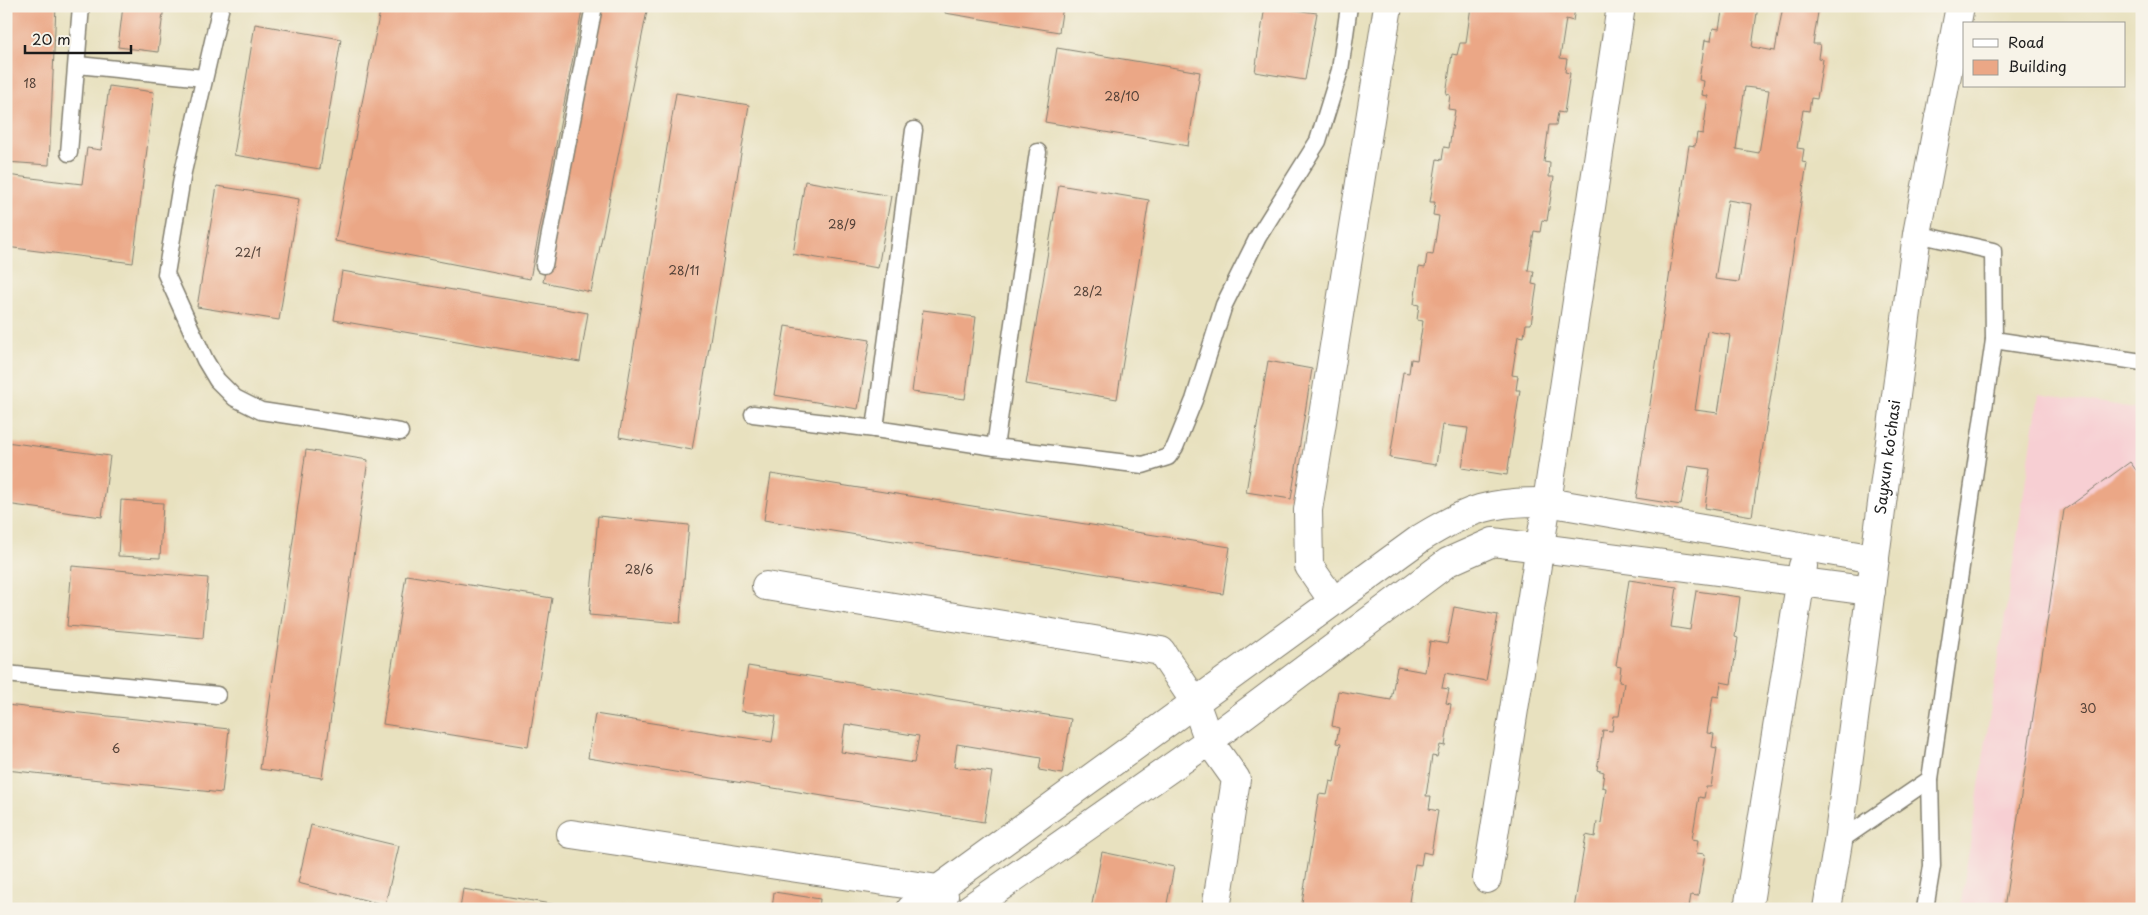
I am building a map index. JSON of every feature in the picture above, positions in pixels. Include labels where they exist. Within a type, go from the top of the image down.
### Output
[{"type":"street","points":[[1333,601],[1309,566],[1308,510],[1388,6]]},
{"type":"street","points":[[1487,879],[1547,502],[1622,6]]},
{"type":"street","name":"Sayxun ko'chasi","points":[[1827,909],[1838,842],[1917,234],[1960,6]]},
{"type":"street","points":[[911,909],[946,899],[1195,702],[1421,538],[1449,520],[1481,507],[1515,501],[1547,502],[1875,558]]},
{"type":"street","points":[[970,909],[1209,741],[1448,562],[1493,542],[1870,591]]},
{"type":"street","points":[[1748,909],[1806,547]]},
{"type":"street","points":[[766,586],[1161,651],[1195,702],[1209,741],[1236,779],[1216,909]]},
{"type":"street","points":[[571,834],[946,899]]},
{"type":"lane","points":[[68,153],[78,65],[82,6]]},
{"type":"lane","points":[[221,6],[183,172],[166,274],[205,360],[217,380],[235,398],[261,411],[400,432]]},
{"type":"lane","points":[[544,265],[594,6]]},
{"type":"lane","points":[[753,414],[1143,465],[1168,457],[1175,448],[1194,400],[1224,305],[1258,237],[1318,141],[1340,70],[1349,6]]},
{"type":"lane","points":[[78,65],[204,78]]},
{"type":"lane","points":[[875,429],[914,130]]},
{"type":"lane","points":[[994,446],[1038,152]]},
{"type":"lane","points":[[1917,234],[1993,251],[1994,340],[1930,779],[1932,866],[1925,909]]},
{"type":"lane","points":[[1994,340],[2142,362]]},
{"type":"lane","points":[[6,674],[217,694]]},
{"type":"lane","points":[[1838,842],[1930,779]]},
{"type":"shaded area","points":[[2039,394],[2142,410],[2142,909],[1960,909]]},
{"type":"building","points":[[6,6],[56,6],[49,165],[6,162]]},
{"type":"building","points":[[123,6],[164,6],[158,52],[118,47]]},
{"type":"building","points":[[381,6],[583,6],[530,279],[335,241]]},
{"type":"building","points":[[597,6],[648,6],[591,292],[543,282]]},
{"type":"building","points":[[946,6],[1063,6],[1059,32],[945,13]]},
{"type":"building","points":[[1265,6],[1317,13],[1305,80],[1255,72]]},
{"type":"building","points":[[1471,6],[1581,6],[1580,8],[1575,8],[1573,21],[1566,19],[1560,58],[1567,59],[1565,72],[1570,73],[1564,113],[1558,112],[1556,125],[1549,125],[1544,162],[1550,163],[1549,177],[1554,177],[1547,221],[1542,220],[1540,232],[1534,231],[1528,271],[1534,271],[1532,284],[1537,285],[1531,324],[1526,324],[1524,337],[1518,336],[1512,375],[1518,376],[1516,390],[1520,390],[1507,475],[1462,468],[1468,428],[1442,425],[1436,465],[1390,458],[1403,372],[1409,373],[1411,359],[1417,360],[1423,321],[1417,320],[1419,305],[1414,304],[1419,267],[1425,268],[1427,254],[1433,255],[1439,216],[1433,215],[1435,202],[1430,202],[1437,159],[1442,160],[1444,147],[1449,148],[1455,110],[1448,109],[1450,95],[1446,94],[1452,54],[1457,55],[1460,43],[1466,43]]},
{"type":"building","points":[[1723,6],[1758,6],[1752,47],[1775,51],[1783,6],[1819,6],[1813,44],[1820,44],[1818,58],[1823,59],[1817,99],[1811,98],[1809,111],[1803,110],[1797,148],[1804,149],[1802,162],[1807,163],[1752,516],[1705,508],[1710,469],[1688,466],[1681,505],[1636,498],[1689,145],[1695,146],[1697,133],[1703,134],[1708,96],[1702,95],[1704,81],[1699,80],[1705,40],[1711,41],[1713,28],[1719,29]],"holes":[[[1745,87],[1769,90],[1759,153],[1736,149]],[[1728,200],[1751,204],[1739,282],[1715,279]],[[1707,331],[1730,335],[1718,413],[1695,410]]]},
{"type":"building","points":[[255,24],[341,39],[320,169],[234,155]]},
{"type":"building","points":[[1057,48],[1200,72],[1188,146],[1045,122]]},
{"type":"building","points":[[109,86],[154,92],[133,263],[6,247],[6,175],[82,184],[87,148],[101,150]]},
{"type":"building","points":[[676,93],[749,105],[692,450],[619,437]]},
{"type":"building","points":[[805,181],[891,196],[878,268],[793,254]]},
{"type":"building","points":[[1059,185],[1149,200],[1117,399],[1026,384]]},
{"type":"building","points":[[217,186],[299,199],[279,320],[197,307]]},
{"type":"building","points":[[342,271],[588,313],[580,362],[334,320]]},
{"type":"building","points":[[923,310],[976,317],[965,399],[912,392]]},
{"type":"building","points":[[785,326],[870,340],[858,409],[774,395]]},
{"type":"building","points":[[1268,361],[1312,369],[1291,499],[1246,492]]},
{"type":"building","points":[[6,442],[110,456],[102,517],[6,504]]},
{"type":"building","points":[[306,450],[368,460],[322,778],[260,769]]},
{"type":"building","points":[[2130,462],[2142,478],[2142,909],[2004,909],[2064,510]]},
{"type":"building","points":[[771,474],[1230,547],[1223,594],[764,520]]},
{"type":"building","points":[[121,500],[163,503],[160,558],[118,556]]},
{"type":"building","points":[[598,516],[689,525],[680,623],[589,615]]},
{"type":"building","points":[[72,566],[208,578],[203,638],[67,626]]},
{"type":"building","points":[[406,575],[552,598],[528,747],[383,724]]},
{"type":"building","points":[[1629,580],[1677,587],[1671,627],[1690,630],[1696,591],[1740,597],[1735,637],[1738,638],[1731,684],[1721,682],[1719,697],[1713,696],[1707,733],[1714,734],[1712,747],[1717,748],[1711,787],[1706,787],[1704,798],[1699,797],[1692,839],[1698,840],[1696,853],[1705,854],[1698,896],[1691,895],[1689,907],[1683,907],[1683,909],[1574,909],[1586,835],[1595,837],[1597,822],[1601,823],[1606,788],[1602,787],[1604,772],[1597,770],[1603,730],[1612,731],[1614,716],[1619,716],[1624,683],[1619,682],[1621,667],[1616,666]]},
{"type":"building","points":[[1454,607],[1498,615],[1486,681],[1445,673],[1442,688],[1449,689],[1446,703],[1451,704],[1445,746],[1440,745],[1437,757],[1432,756],[1426,796],[1431,796],[1429,809],[1438,811],[1431,854],[1423,852],[1421,865],[1415,864],[1409,902],[1415,903],[1415,909],[1301,909],[1319,794],[1327,795],[1330,781],[1334,782],[1341,744],[1336,743],[1339,728],[1332,726],[1338,691],[1391,700],[1397,667],[1425,672],[1430,641],[1447,644]]},
{"type":"building","points":[[748,666],[1071,719],[1062,774],[1039,770],[1041,758],[957,744],[954,767],[992,772],[984,822],[588,758],[595,714],[772,742],[776,716],[741,711]],"holes":[[[845,724],[919,736],[914,763],[841,752]]]},
{"type":"building","points":[[6,705],[229,729],[222,793],[6,770]]},
{"type":"building","points":[[311,825],[399,846],[385,905],[298,883]]},
{"type":"building","points":[[1102,852],[1174,867],[1166,909],[1091,909]]},
{"type":"building","points":[[463,889],[574,908],[574,909],[460,909]]},
{"type":"building","points":[[774,892],[820,899],[819,909],[772,909]]}]
